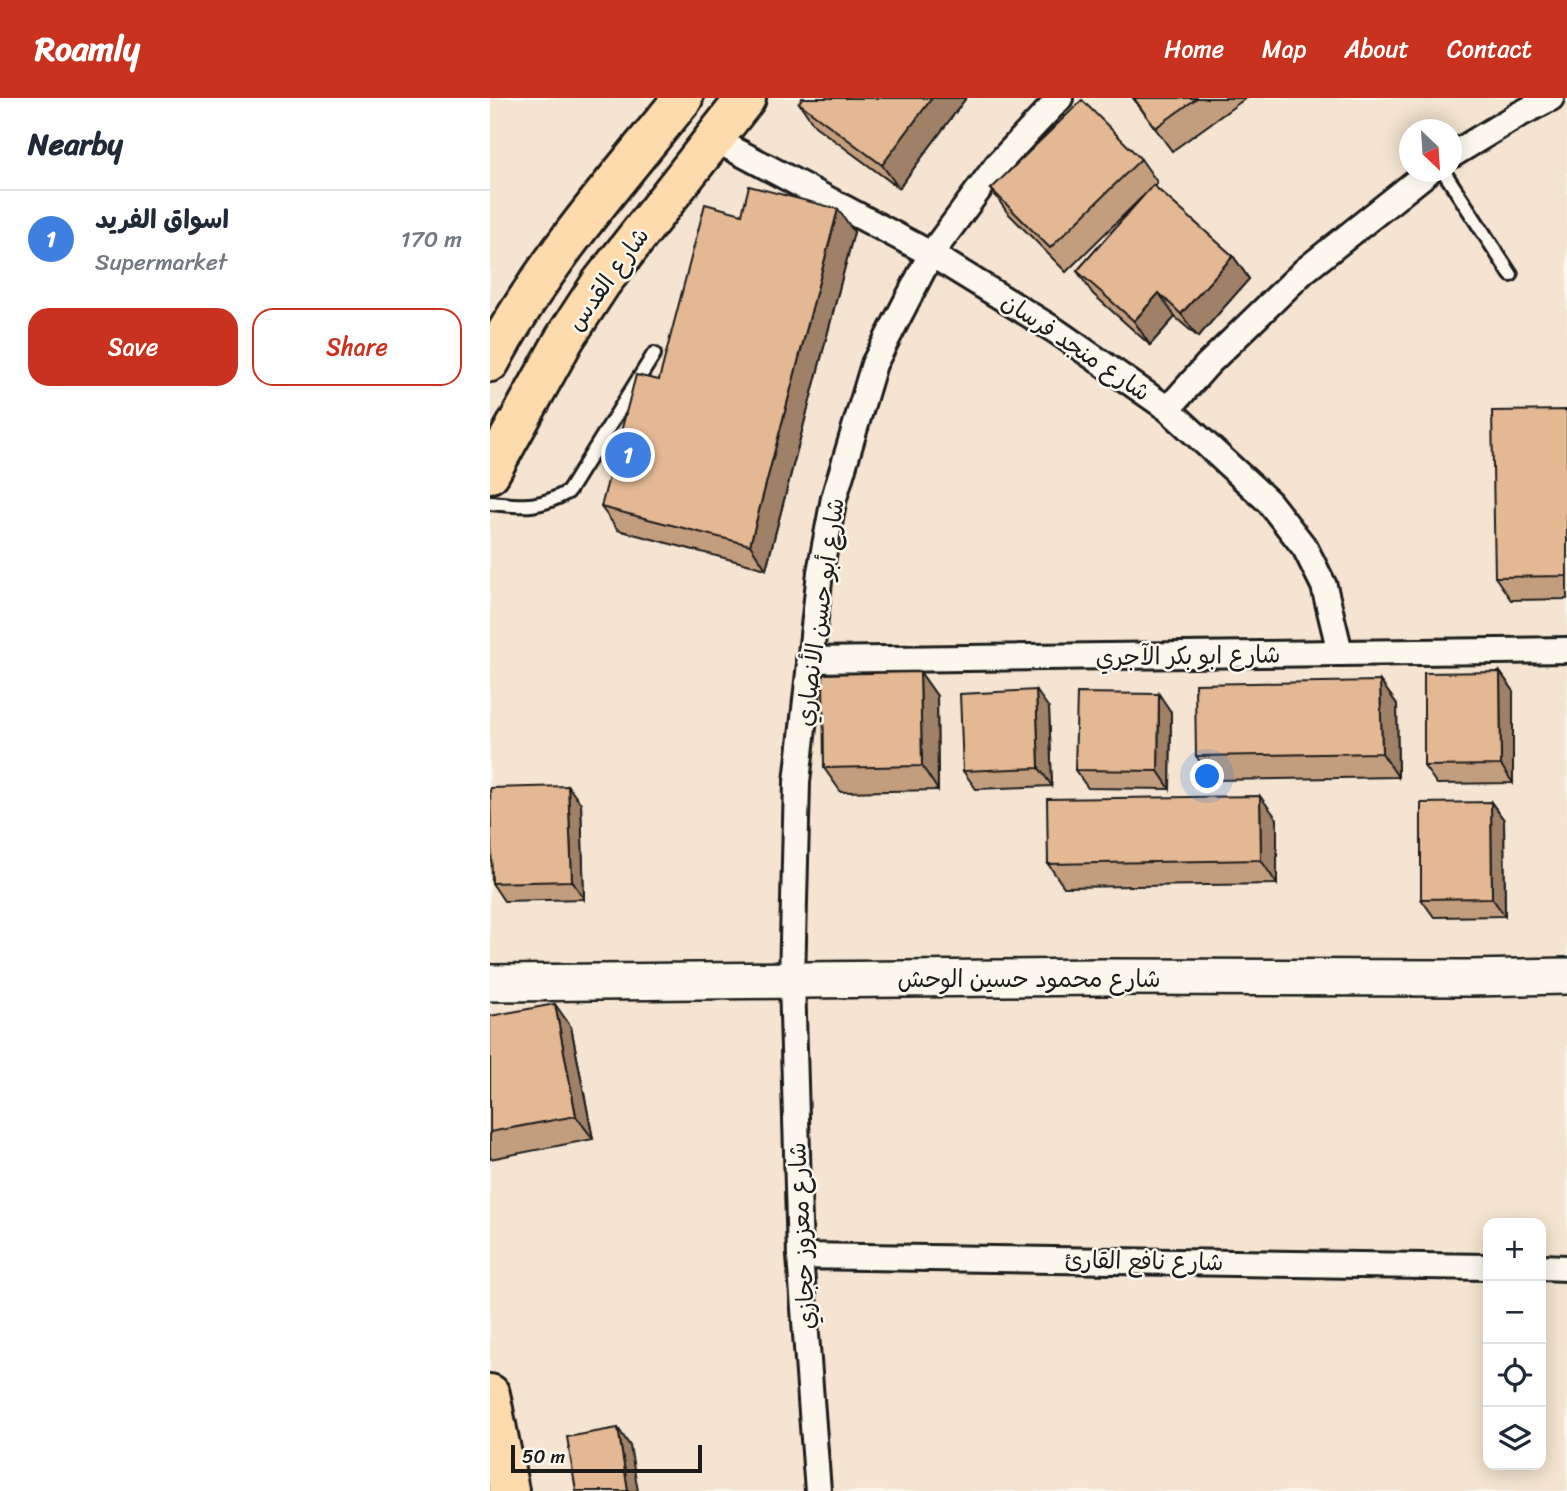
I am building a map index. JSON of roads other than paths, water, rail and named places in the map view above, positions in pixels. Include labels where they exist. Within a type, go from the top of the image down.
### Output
[{"type":"highway","points":[[490,362],[536,288],[585,219],[683,98]]},
{"type":"highway","name":"شارع القدس","points":[[490,473],[559,349],[601,283],[746,98]]},
{"type":"highway","points":[[490,1394],[509,1491]]},
{"type":"street","name":"شارع أبو حسن الأنصاري","points":[[792,980],[797,782],[809,660],[820,572],[834,498],[856,419],[874,364],[931,254],[997,165],[1060,98]]},
{"type":"street","points":[[1462,148],[1551,98]]},
{"type":"street","name":"شارع منجد فرسان","points":[[714,139],[931,254],[1056,331],[1168,409],[1269,502],[1305,548],[1324,586],[1340,653]]},
{"type":"street","points":[[1168,409],[1208,364],[1304,271],[1415,182]]},
{"type":"street","name":"شارع ابو بكر الآجري","points":[[809,660],[1567,650]]},
{"type":"street","name":"شارع محمود حسين الوحش","points":[[490,983],[1567,976]]},
{"type":"street","name":"شارع معزوز حجازي","points":[[792,980],[800,1256],[818,1491]]},
{"type":"street","name":"شارع نافع القارئ","points":[[800,1256],[1483,1266]]},
{"type":"street","points":[[1546,1267],[1567,1268]]},
{"type":"lane","points":[[1451,182],[1511,275]]},
{"type":"lane","points":[[490,503],[530,507],[568,492],[654,354]]},
{"type":"place","name":"اسواق الفريد","points":[[628,455]]}]
